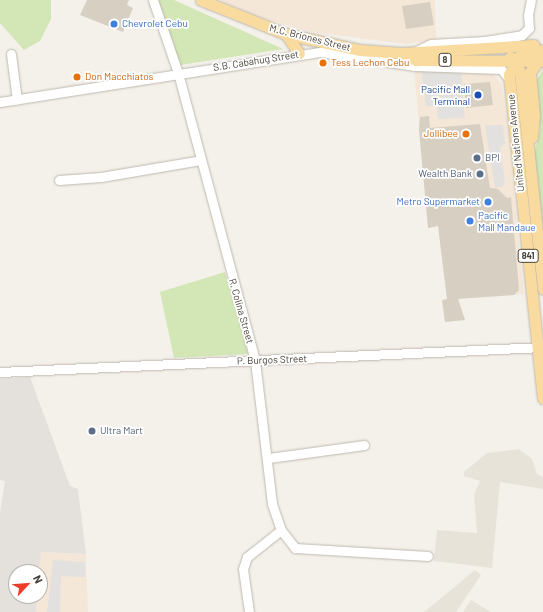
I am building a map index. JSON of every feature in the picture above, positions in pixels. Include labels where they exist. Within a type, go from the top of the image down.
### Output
[{"type":"main road","name":"M.C. Briones Street","points":[[201,0],[286,34],[360,50],[401,53],[418,50],[491,49]]},
{"type":"main road","points":[[286,34],[299,53]]},
{"type":"main road","name":"8","points":[[491,49],[543,44]]},
{"type":"main road","points":[[491,49],[515,60]]},
{"type":"main road","points":[[509,78],[515,60],[526,53],[543,50]]},
{"type":"main road","name":"M.C. Briones Street","points":[[401,53],[416,60],[541,61]]},
{"type":"main road","name":"United Nations Avenue","points":[[515,60],[520,72],[543,289]]},
{"type":"main road","points":[[529,155],[534,116],[530,71],[541,61]]},
{"type":"main road","name":"United Nations Avenue","points":[[509,78],[540,348],[543,398]]},
{"type":"street","name":"R. Colina Street","points":[[153,0],[178,73],[255,361],[269,458],[272,504],[281,530],[295,548],[428,556]]},
{"type":"street","points":[[418,50],[431,44],[485,41],[522,34],[529,28],[528,15],[532,0]]},
{"type":"street","name":"S.B. Cabahug Street","points":[[0,102],[299,53],[321,52],[435,67],[499,68],[509,78]]},
{"type":"street","points":[[11,54],[16,100]]},
{"type":"street","points":[[59,180],[101,176],[201,160]]},
{"type":"street","name":"P. Burgos Street","points":[[0,372],[540,348]]},
{"type":"street","points":[[269,458],[364,445]]},
{"type":"street","points":[[249,612],[243,569],[247,557],[281,530]]},
{"type":"shaded area","points":[[220,0],[435,0],[436,40],[406,44],[311,32],[252,15]]},
{"type":"shaded area","name":"Pacific Mall Mandaue","points":[[414,69],[493,74],[501,83],[517,180],[514,192],[524,294],[492,297],[491,289],[457,293],[465,320],[445,322],[442,300],[447,299],[438,226],[428,228]]},
{"type":"shaded area","points":[[421,70],[461,72],[465,118],[438,119],[437,107],[426,106]]},
{"type":"shaded area","points":[[485,125],[503,125],[505,143],[500,148],[505,181],[503,187],[495,188]]},
{"type":"shaded area","points":[[30,377],[70,486],[78,489],[86,554],[41,552],[40,564],[8,564],[8,604],[36,604],[36,612],[0,612],[0,513],[5,481],[0,480],[0,379]]},
{"type":"shaded area","points":[[519,449],[532,459],[537,474],[543,477],[543,489],[500,482],[492,568],[434,561],[437,530],[477,533],[474,495],[480,481],[464,476],[464,472],[487,453]]},
{"type":"shaded area","points":[[40,552],[86,554],[88,612],[36,612],[36,604],[48,604],[48,564],[40,564]]},
{"type":"shaded area","points":[[53,560],[85,562],[85,577],[61,576],[60,612],[47,612]]},
{"type":"shaded area","points":[[475,570],[481,575],[456,612],[424,612]]},
{"type":"shaded area","points":[[471,600],[491,612],[463,612]]},
{"type":"green space","points":[[0,0],[51,0],[51,19],[40,41],[24,50],[0,23]]},
{"type":"green space","points":[[157,0],[174,0],[283,49],[180,65]]},
{"type":"green space","points":[[543,69],[543,228],[534,153],[540,131],[535,83]]},
{"type":"green space","points":[[225,272],[248,354],[174,358],[160,292]]},
{"type":"building","name":"Chevrolet Cebu","points":[[87,0],[129,0],[127,5],[133,8],[123,32],[80,15]]},
{"type":"building","points":[[430,2],[434,25],[406,29],[402,6]]},
{"type":"building","name":"Pacific Mall Terminal","points":[[490,82],[493,105],[466,108],[464,84]]},
{"type":"building","name":"Pacific Mall Mandaue","points":[[429,116],[430,128],[480,124],[490,188],[498,189],[507,198],[511,197],[519,290],[514,295],[458,299],[465,320],[445,322],[442,300],[447,299],[438,226],[428,228],[419,130],[420,117]]},
{"type":"place","name":"Chevrolet Cebu","points":[[114,24]]},
{"type":"place","name":"Tess Lechon Cebu","points":[[323,63]]},
{"type":"place","name":"Don Macchiatos","points":[[77,77]]},
{"type":"place","name":"Pacific Mall Terminal","points":[[478,95]]},
{"type":"place","name":"Jollibee","points":[[466,134]]},
{"type":"place","name":"BPI","points":[[477,158]]},
{"type":"place","name":"Wealth Bank","points":[[480,174]]},
{"type":"place","name":"Metro Supermarket","points":[[488,202]]},
{"type":"place","name":"Pacific Mall Mandaue","points":[[470,221]]},
{"type":"place","name":"Ultra Mart","points":[[92,431]]}]
